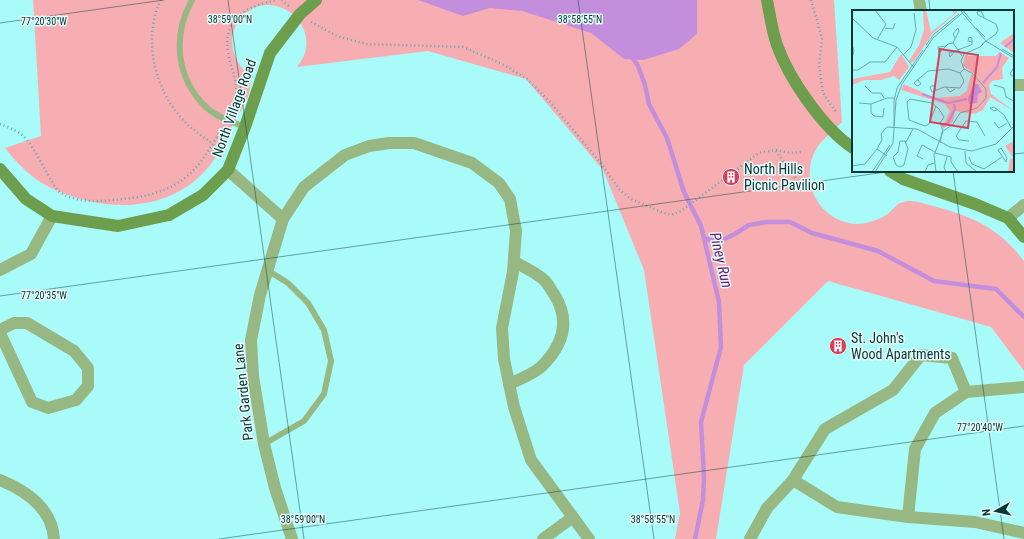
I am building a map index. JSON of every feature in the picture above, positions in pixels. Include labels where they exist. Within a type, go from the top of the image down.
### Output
[{"type":"street","name":"North Village Road","points":[[0,169],[26,199],[52,216],[118,226],[169,214],[203,195],[228,170],[245,127],[270,53],[300,14],[316,0]]},
{"type":"street","points":[[767,0],[776,44],[788,70],[827,125],[841,140],[852,147]]},
{"type":"street","points":[[919,0],[921,10]]},
{"type":"street","name":"Park Garden Lane","points":[[292,539],[275,488],[264,444],[253,376],[251,340],[267,270],[283,219],[304,187],[345,155],[369,146],[389,143],[414,143],[472,163],[500,183],[510,199],[516,231],[514,262],[502,328],[504,359],[514,407],[531,460],[589,539]]},
{"type":"street","points":[[228,170],[283,219]]},
{"type":"street","points":[[892,172],[903,179],[975,204],[1008,218],[1024,237]]},
{"type":"street","points":[[1008,218],[1024,205]]},
{"type":"street","points":[[0,270],[31,254],[52,216]]},
{"type":"street","points":[[509,384],[522,379],[541,367],[559,344],[564,323],[559,303],[546,281],[514,262]]},
{"type":"street","points":[[0,330],[14,323],[27,323],[74,351],[88,368],[88,386],[76,400],[48,408],[32,402],[0,333]]},
{"type":"street","points":[[750,539],[767,508],[793,480],[825,428],[893,390],[922,355],[952,358],[966,392]]},
{"type":"street","points":[[908,517],[915,449],[935,413],[966,392],[1024,387]]},
{"type":"street","points":[[0,480],[18,487],[38,503],[53,526],[54,539]]},
{"type":"street","points":[[793,480],[837,507],[908,517],[975,522],[1024,533]]},
{"type":"street","points":[[543,539],[572,517]]},
{"type":"lane","points":[[192,0],[185,13],[179,34],[181,58],[185,77],[196,96],[208,108],[226,120],[245,127]]},
{"type":"lane","points":[[264,444],[304,421],[324,394],[331,361],[324,330],[308,303],[288,283],[267,270]]},
{"type":"path","points":[[161,0],[153,24],[152,50],[156,73],[165,93],[186,123],[213,144]]},
{"type":"path","points":[[0,124],[22,135],[39,157],[59,192],[79,200],[98,202],[132,200],[166,190],[185,178],[197,167],[213,144],[235,100],[236,85],[228,52],[228,30],[237,15],[250,7],[276,0]]},
{"type":"path","points":[[282,0],[314,24],[337,36],[366,44],[463,47],[502,64],[527,79],[550,102],[599,161],[620,190],[631,199],[664,213],[672,215],[681,211],[759,153],[776,150],[791,153],[801,152]]},
{"type":"path","points":[[811,0],[822,38],[820,65],[823,93],[838,116],[836,117]]},
{"type":"path","points":[[776,150],[798,182]]},
{"type":"shaded area","points":[[33,0],[834,0],[842,122],[820,143],[812,157],[810,181],[813,193],[827,212],[837,219],[849,223],[859,224],[875,220],[889,213],[900,203],[912,201],[921,202],[972,219],[995,232],[1005,240],[1024,261],[1024,371],[991,327],[828,281],[744,365],[716,539],[675,539],[680,513],[644,270],[603,170],[526,79],[428,51],[297,67],[304,56],[306,48],[304,30],[300,22],[294,15],[286,10],[269,5],[259,6],[244,15],[238,21],[232,45],[238,62],[250,80],[249,93],[222,146],[207,169],[194,182],[179,192],[162,199],[126,205],[89,201],[63,193],[42,183],[23,168],[5,148],[41,136]]},
{"type":"shaded area","points":[[418,0],[697,0],[697,34],[679,49],[643,60],[624,59],[591,33],[522,11],[490,8],[463,16]]},
{"type":"waterway","name":"Piney Run","points":[[631,55],[638,66],[645,85],[649,104],[667,138],[684,192],[701,226],[719,302],[721,347],[701,422],[704,477],[703,500],[695,539]]},
{"type":"waterway","points":[[704,238],[718,242],[749,225],[766,222],[790,222],[812,233],[878,251],[934,281],[996,289],[1024,317]]},
{"type":"place","name":"North Hills Picnic Pavilion","points":[[731,177]]},
{"type":"place","name":"St. John's Wood Apartments","points":[[838,346]]}]
